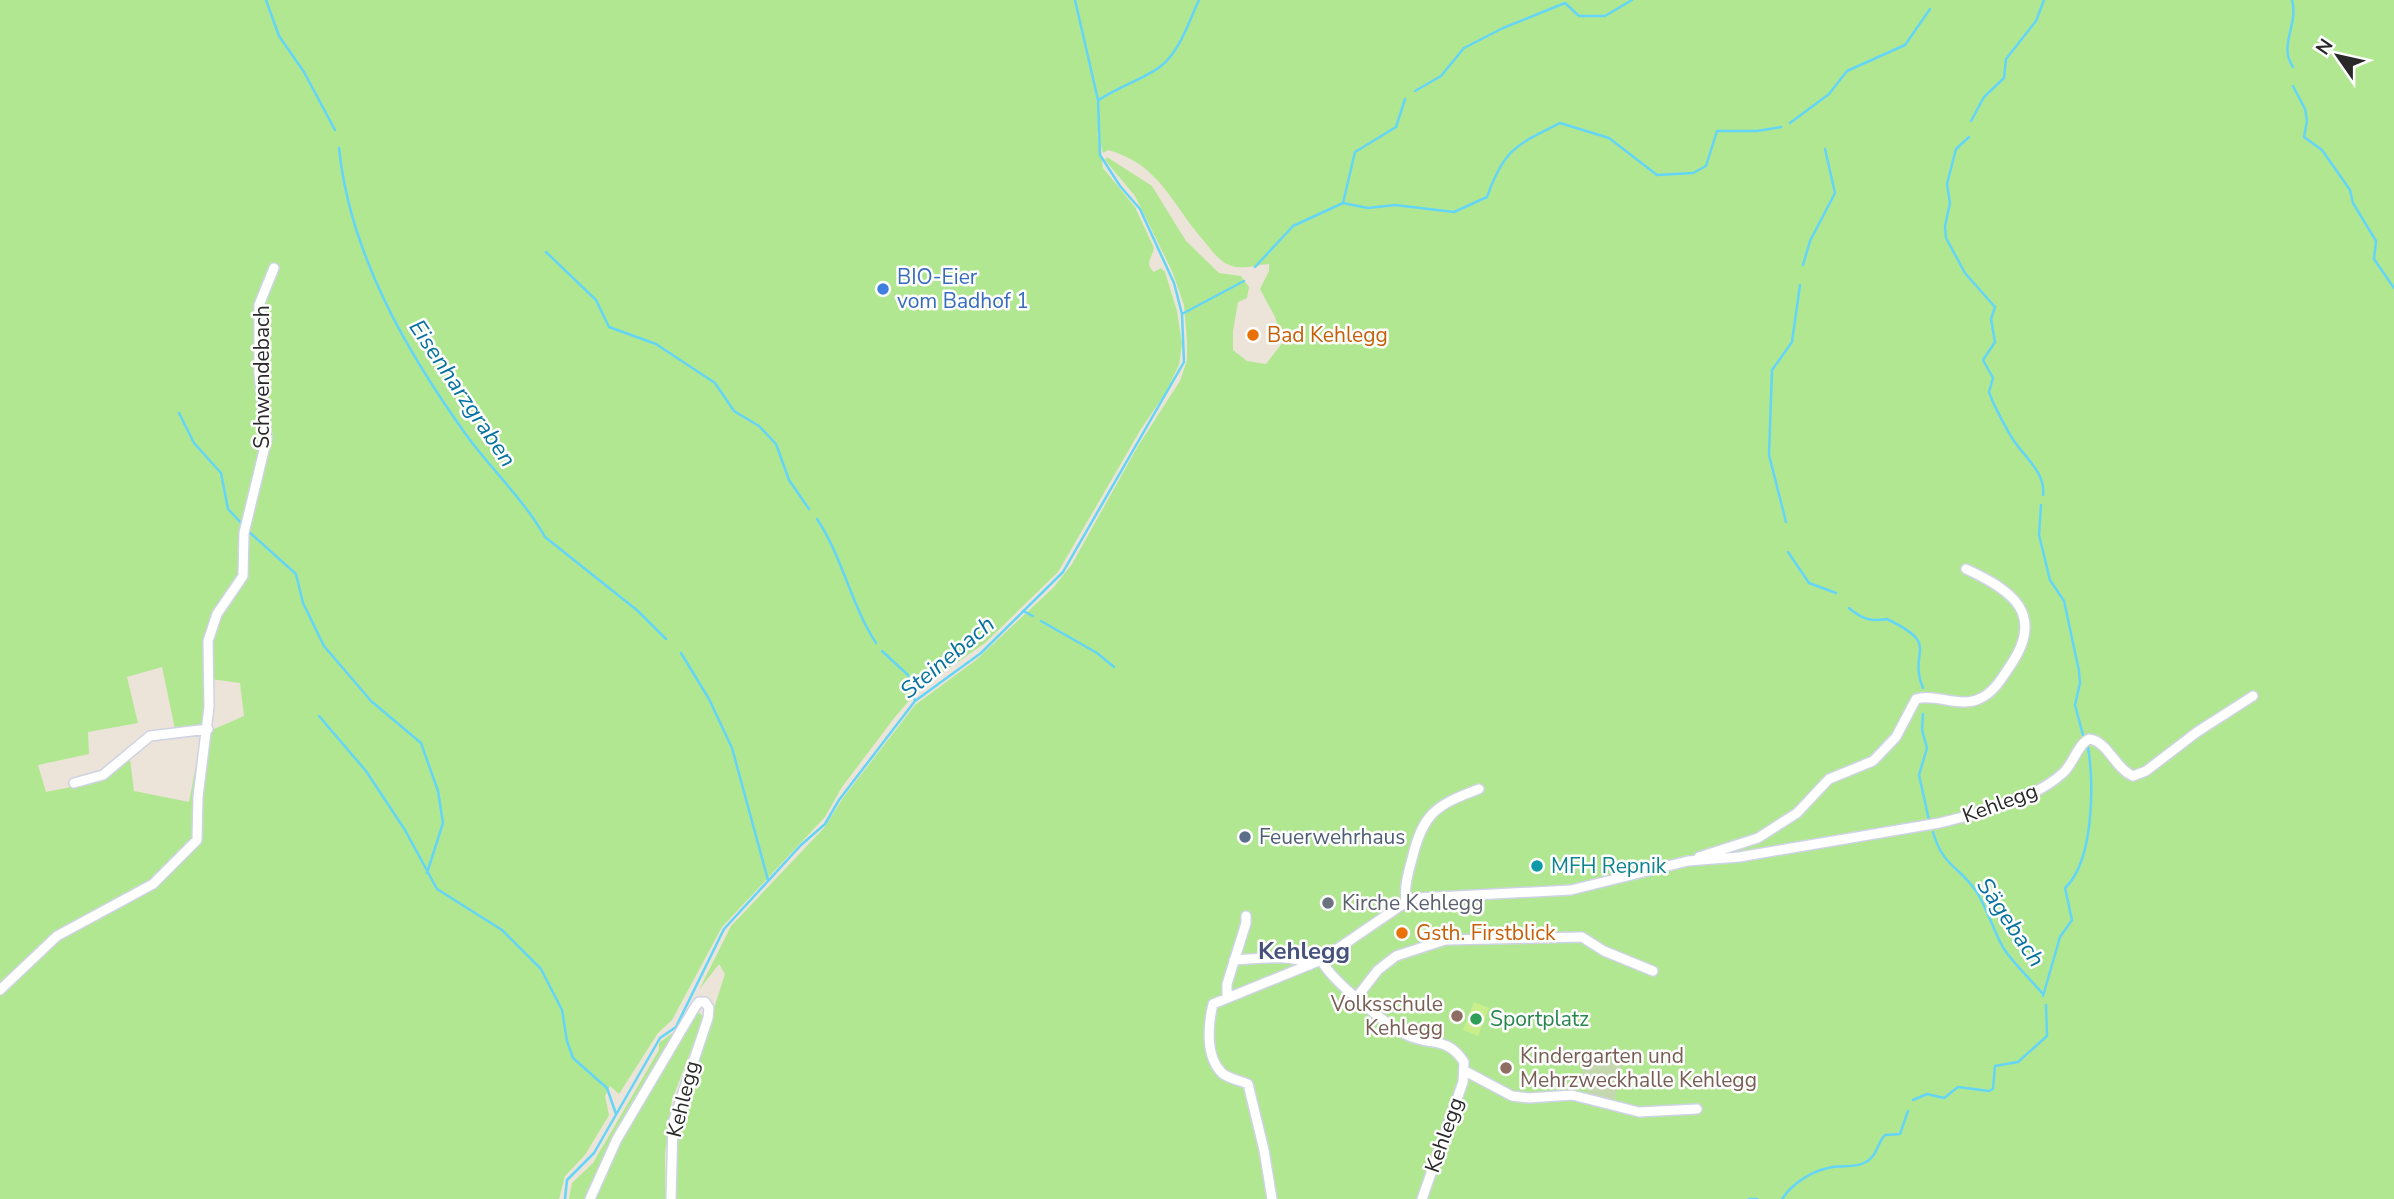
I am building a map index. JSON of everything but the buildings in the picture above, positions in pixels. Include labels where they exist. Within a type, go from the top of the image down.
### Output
[{"type":"street","name":"Schwendebach","points":[[3,989],[31,957],[57,936],[153,884],[197,840],[198,797],[208,729],[208,642],[217,614],[243,576],[246,520],[267,438],[257,330],[259,305],[274,268]]},
{"type":"street","name":"Kehlegg","points":[[1227,996],[1265,985],[1321,960],[1406,902],[1431,896],[1571,890],[1688,861],[1758,838],[1797,813],[1829,779],[1873,761],[1895,737],[1916,699],[1969,702],[1982,698],[1997,685],[2024,644],[2026,629],[2022,610],[2011,594],[1966,569]]},
{"type":"street","name":"Kehlegg","points":[[1688,861],[1739,857],[1896,833],[1969,816],[2043,788],[2065,771],[2089,739],[2101,745],[2118,767],[2133,776],[2146,771],[2197,732],[2253,696]]},
{"type":"street","points":[[74,783],[103,775],[150,736],[208,729]]},
{"type":"street","points":[[1406,902],[1404,888],[1418,832],[1430,815],[1454,798],[1479,789]]},
{"type":"street","points":[[1246,916],[1227,984],[1227,996],[1213,1004],[1209,1040],[1222,1072],[1248,1084],[1264,1150],[1272,1199]]},
{"type":"street","points":[[1357,997],[1378,970],[1396,956],[1445,940],[1582,937],[1604,951],[1654,971]]},
{"type":"street","points":[[1234,960],[1266,957],[1306,962],[1310,965]]},
{"type":"street","name":"Kehlegg","points":[[1321,960],[1334,980],[1408,1036],[1450,1046],[1464,1062],[1465,1071],[1422,1199]]},
{"type":"street","name":"Kehlegg","points":[[590,1199],[617,1139],[695,1007],[699,1002],[705,1002],[709,1008],[708,1018],[673,1123],[670,1155],[671,1199]]},
{"type":"street","name":"Kehlegg","points":[[1465,1071],[1512,1096],[1529,1098],[1572,1095],[1639,1112],[1698,1109]]},
{"type":"green space","points":[[0,0],[2394,0],[2394,1199],[674,1199],[680,1114],[725,974],[719,964],[699,990],[731,926],[824,828],[843,798],[915,705],[976,660],[1053,588],[1072,564],[1138,446],[1180,381],[1187,360],[1184,305],[1172,271],[1135,196],[1105,160],[1107,157],[1152,186],[1186,241],[1219,273],[1241,276],[1249,287],[1247,298],[1238,302],[1233,350],[1247,361],[1266,364],[1283,342],[1275,317],[1260,289],[1269,271],[1269,264],[1237,267],[1220,260],[1164,187],[1141,165],[1108,150],[1103,153],[1097,131],[1103,168],[1135,207],[1154,248],[1150,266],[1154,272],[1161,268],[1165,272],[1177,311],[1182,344],[1179,365],[1166,392],[1141,429],[1058,572],[985,643],[920,688],[842,787],[825,817],[722,927],[672,1020],[658,1033],[619,1094],[610,1086],[605,1096],[609,1115],[585,1155],[565,1176],[559,1199],[0,1199]],"holes":[[[162,667],[175,729],[211,725],[211,679],[240,683],[244,716],[205,733],[204,755],[197,760],[189,802],[134,791],[130,759],[101,781],[46,792],[38,765],[89,754],[88,732],[138,723],[127,677]]]},
{"type":"green space","name":"Sportplatz","points":[[1474,1002],[1489,1008],[1478,1036],[1463,1030]]},
{"type":"green space","points":[[699,1013],[702,1015],[701,1024],[672,1100],[665,1154],[665,1199],[569,1199],[572,1183],[593,1163],[659,1050],[659,1043]]},
{"type":"green space","points":[[1588,1054],[1624,1057],[1615,1098],[1612,1100],[1588,1094],[1587,1080],[1581,1078],[1584,1059]]},
{"type":"waterway","name":"Eisenharzgraben","points":[[266,0],[279,36],[304,72],[335,130]]},
{"type":"waterway","name":"Steinebach","points":[[565,1199],[567,1180],[594,1153],[660,1038],[676,1027],[724,929],[801,845],[825,824],[839,800],[915,701],[981,653],[1063,572],[1184,362],[1182,314],[1174,283],[1140,209],[1120,186],[1100,155],[1098,100],[1075,0]]},
{"type":"waterway","name":"Steinebach","points":[[1099,100],[1155,70],[1168,60],[1199,0]]},
{"type":"waterway","points":[[1415,91],[1441,76],[1464,48],[1503,28],[1565,3],[1579,16],[1605,16],[1632,0]]},
{"type":"waterway","points":[[1971,121],[1984,97],[2004,78],[2006,59],[2036,21],[2044,0]]},
{"type":"waterway","points":[[2292,0],[2293,18],[2288,51],[2293,67]]},
{"type":"waterway","points":[[1790,123],[1829,94],[1847,71],[1905,45],[1930,9]]},
{"type":"waterway","points":[[2293,86],[2305,109],[2307,121],[2304,137],[2322,150],[2350,190],[2353,203],[2376,241],[2374,259],[2394,288]]},
{"type":"waterway","points":[[1255,267],[1293,226],[1343,203],[1355,152],[1396,127],[1405,99]]},
{"type":"waterway","points":[[1343,203],[1368,208],[1395,205],[1454,212],[1487,197],[1499,168],[1513,150],[1560,123],[1609,138],[1657,175],[1693,173],[1706,166],[1717,131],[1757,131],[1781,127]]},
{"type":"waterway","points":[[1969,137],[1956,149],[1947,184],[1950,203],[1945,226],[1946,238],[1965,273],[1995,307],[1991,319],[1995,342],[1983,360],[1993,378],[1989,392],[2012,438],[2041,479],[2043,495]]},
{"type":"waterway","name":"Eisenharzgraben","points":[[339,148],[345,187],[368,263],[384,300],[444,404],[528,511],[545,537],[638,611],[666,639]]},
{"type":"waterway","name":"Sägebach","points":[[1803,265],[1810,241],[1835,193],[1825,149]]},
{"type":"waterway","points":[[546,252],[596,300],[609,327],[656,344],[715,383],[734,411],[759,426],[776,444],[789,480],[809,509]]},
{"type":"waterway","points":[[1182,314],[1244,281]]},
{"type":"waterway","name":"Sägebach","points":[[1786,522],[1769,455],[1772,370],[1792,342],[1800,285]]},
{"type":"waterway","points":[[179,413],[194,443],[221,473],[228,509],[244,526]]},
{"type":"waterway","points":[[2041,505],[2039,535],[2050,580],[2064,601],[2079,671],[2080,683],[2075,705],[2083,735]]},
{"type":"waterway","points":[[817,519],[834,549],[860,613],[876,643]]},
{"type":"waterway","points":[[248,531],[296,574],[303,603],[324,646],[371,701],[421,743],[438,791],[443,823],[427,873]]},
{"type":"waterway","name":"Sägebach","points":[[1788,552],[1809,583],[1836,593]]},
{"type":"waterway","name":"Sägebach","points":[[1849,608],[1867,619],[1887,619],[1914,636],[1919,642],[1918,665],[1923,688]]},
{"type":"waterway","points":[[1023,611],[1033,616]]},
{"type":"waterway","points":[[1041,621],[1097,653],[1114,667]]},
{"type":"waterway","points":[[882,651],[908,675],[915,701]]},
{"type":"waterway","name":"Eisenharzgraben","points":[[681,653],[709,699],[732,748],[768,880]]},
{"type":"waterway","name":"Sägebach","points":[[1923,714],[1922,730],[1927,748],[1919,775],[1929,820]]},
{"type":"waterway","points":[[319,716],[366,771],[405,830],[437,889],[502,930],[541,969],[562,1010],[573,1058],[607,1088],[616,1114]]},
{"type":"waterway","points":[[2043,996],[2060,937],[2072,920],[2065,888],[2075,876],[2087,841],[2091,801],[2088,747]]},
{"type":"waterway","name":"Sägebach","points":[[1933,832],[1947,859],[1976,891],[2004,949],[2043,994]]},
{"type":"waterway","points":[[1913,1100],[1927,1094],[1944,1098],[1958,1087],[1989,1091],[1993,1089],[1995,1066],[2018,1062],[2047,1036],[2046,1005]]},
{"type":"waterway","points":[[1782,1199],[1796,1184],[1815,1172],[1866,1162],[1873,1156],[1885,1135],[1900,1134],[1908,1111]]},
{"type":"waterway","points":[[1749,1199],[1757,1199]]},
{"type":"place","name":"BIO-Eier vom Badhof 1","points":[[883,289]]},
{"type":"place","name":"Bad Kehlegg","points":[[1253,335]]},
{"type":"place","name":"Feuerwehrhaus","points":[[1245,837]]},
{"type":"place","name":"MFH Repnik","points":[[1537,866]]},
{"type":"place","name":"Kirche Kehlegg","points":[[1328,903]]},
{"type":"place","name":"Gsth. Firstblick","points":[[1402,933]]},
{"type":"place","name":"Volksschule Kehlegg","points":[[1457,1016]]},
{"type":"place","name":"Sportplatz","points":[[1476,1019]]},
{"type":"place","name":"Kindergarten und Mehrzweckhalle Kehlegg","points":[[1506,1068]]},
{"type":"district","name":"Kehlegg","points":[[1304,951]]}]
